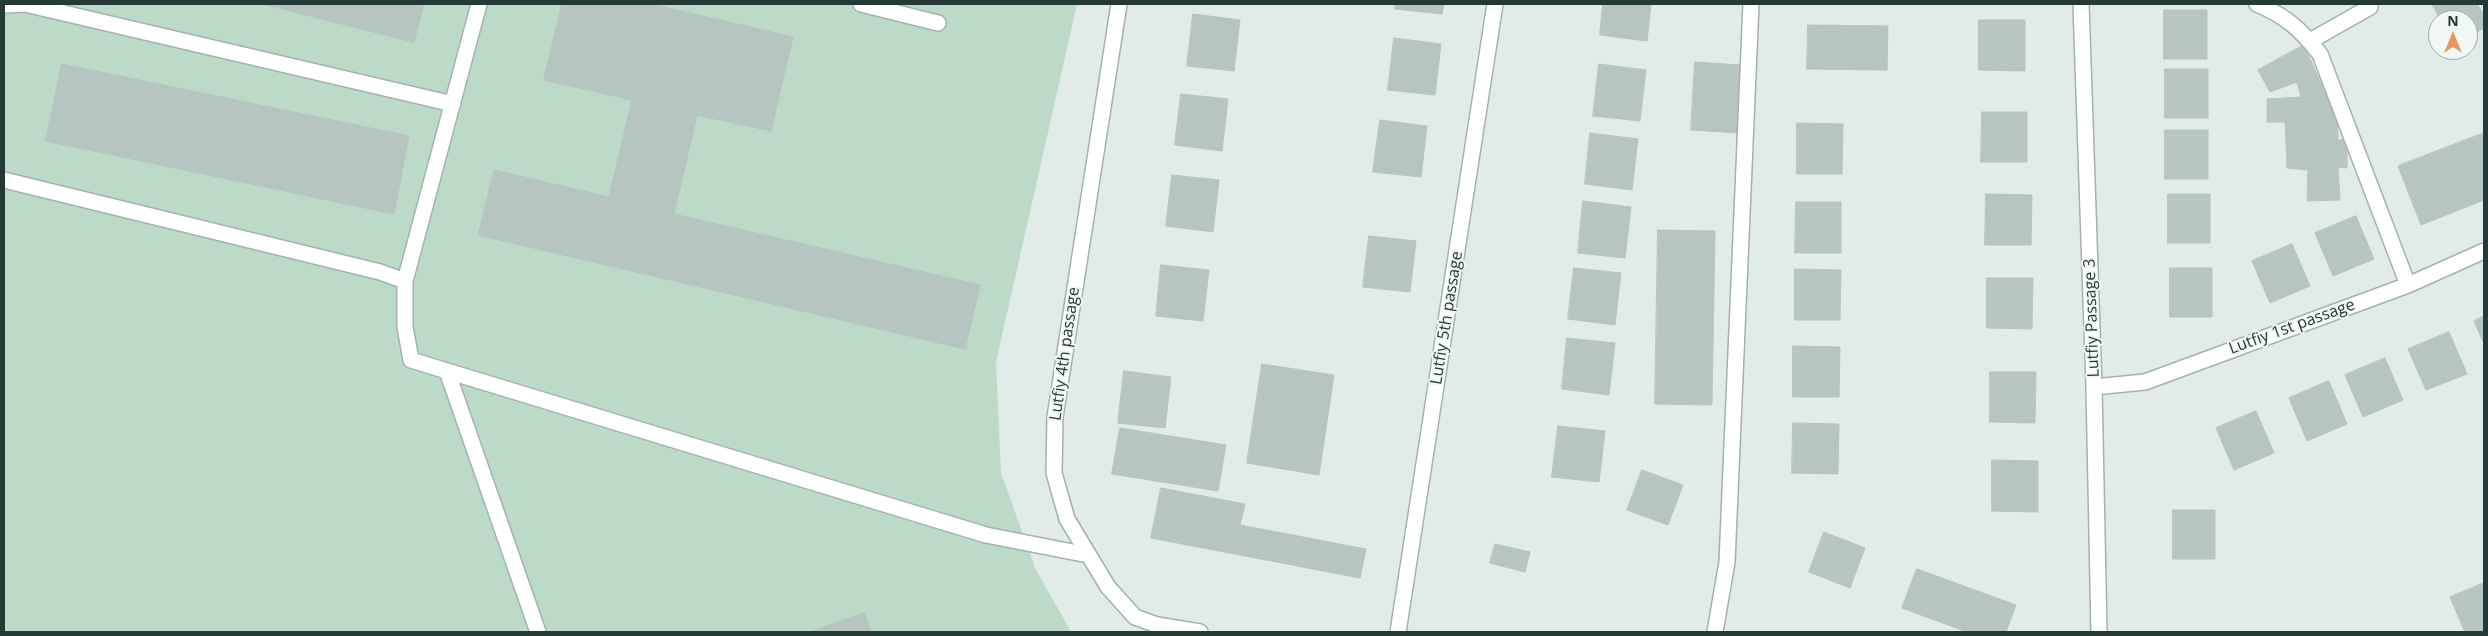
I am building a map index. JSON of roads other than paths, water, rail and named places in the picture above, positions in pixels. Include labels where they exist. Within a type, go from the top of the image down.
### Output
[{"type":"street","points":[[4,5],[25,4],[452,104]]},
{"type":"street","points":[[479,4],[405,281],[405,327],[411,360],[986,535],[1088,555]]},
{"type":"street","points":[[861,4],[938,23]]},
{"type":"street","name":"Lutfiy 4th passage","points":[[1119,4],[1055,417],[1054,473],[1067,518],[1108,587],[1135,617],[1158,625],[1200,632]]},
{"type":"street","name":"Lutfiy 5th passage","points":[[1398,632],[1495,4]]},
{"type":"street","points":[[1715,632],[1727,562],[1752,4]]},
{"type":"street","name":"Lutfiy Passage 3","points":[[2081,4],[2094,387],[2099,632]]},
{"type":"street","points":[[2257,4],[2283,16],[2303,32],[2320,54],[2408,284]]},
{"type":"street","points":[[2310,41],[2370,7]]},
{"type":"street","points":[[4,180],[380,272],[405,281]]},
{"type":"street","name":"Lutfiy 1st passage","points":[[2094,387],[2145,382],[2408,284],[2484,250]]},
{"type":"street","points":[[447,371],[538,632]]}]
